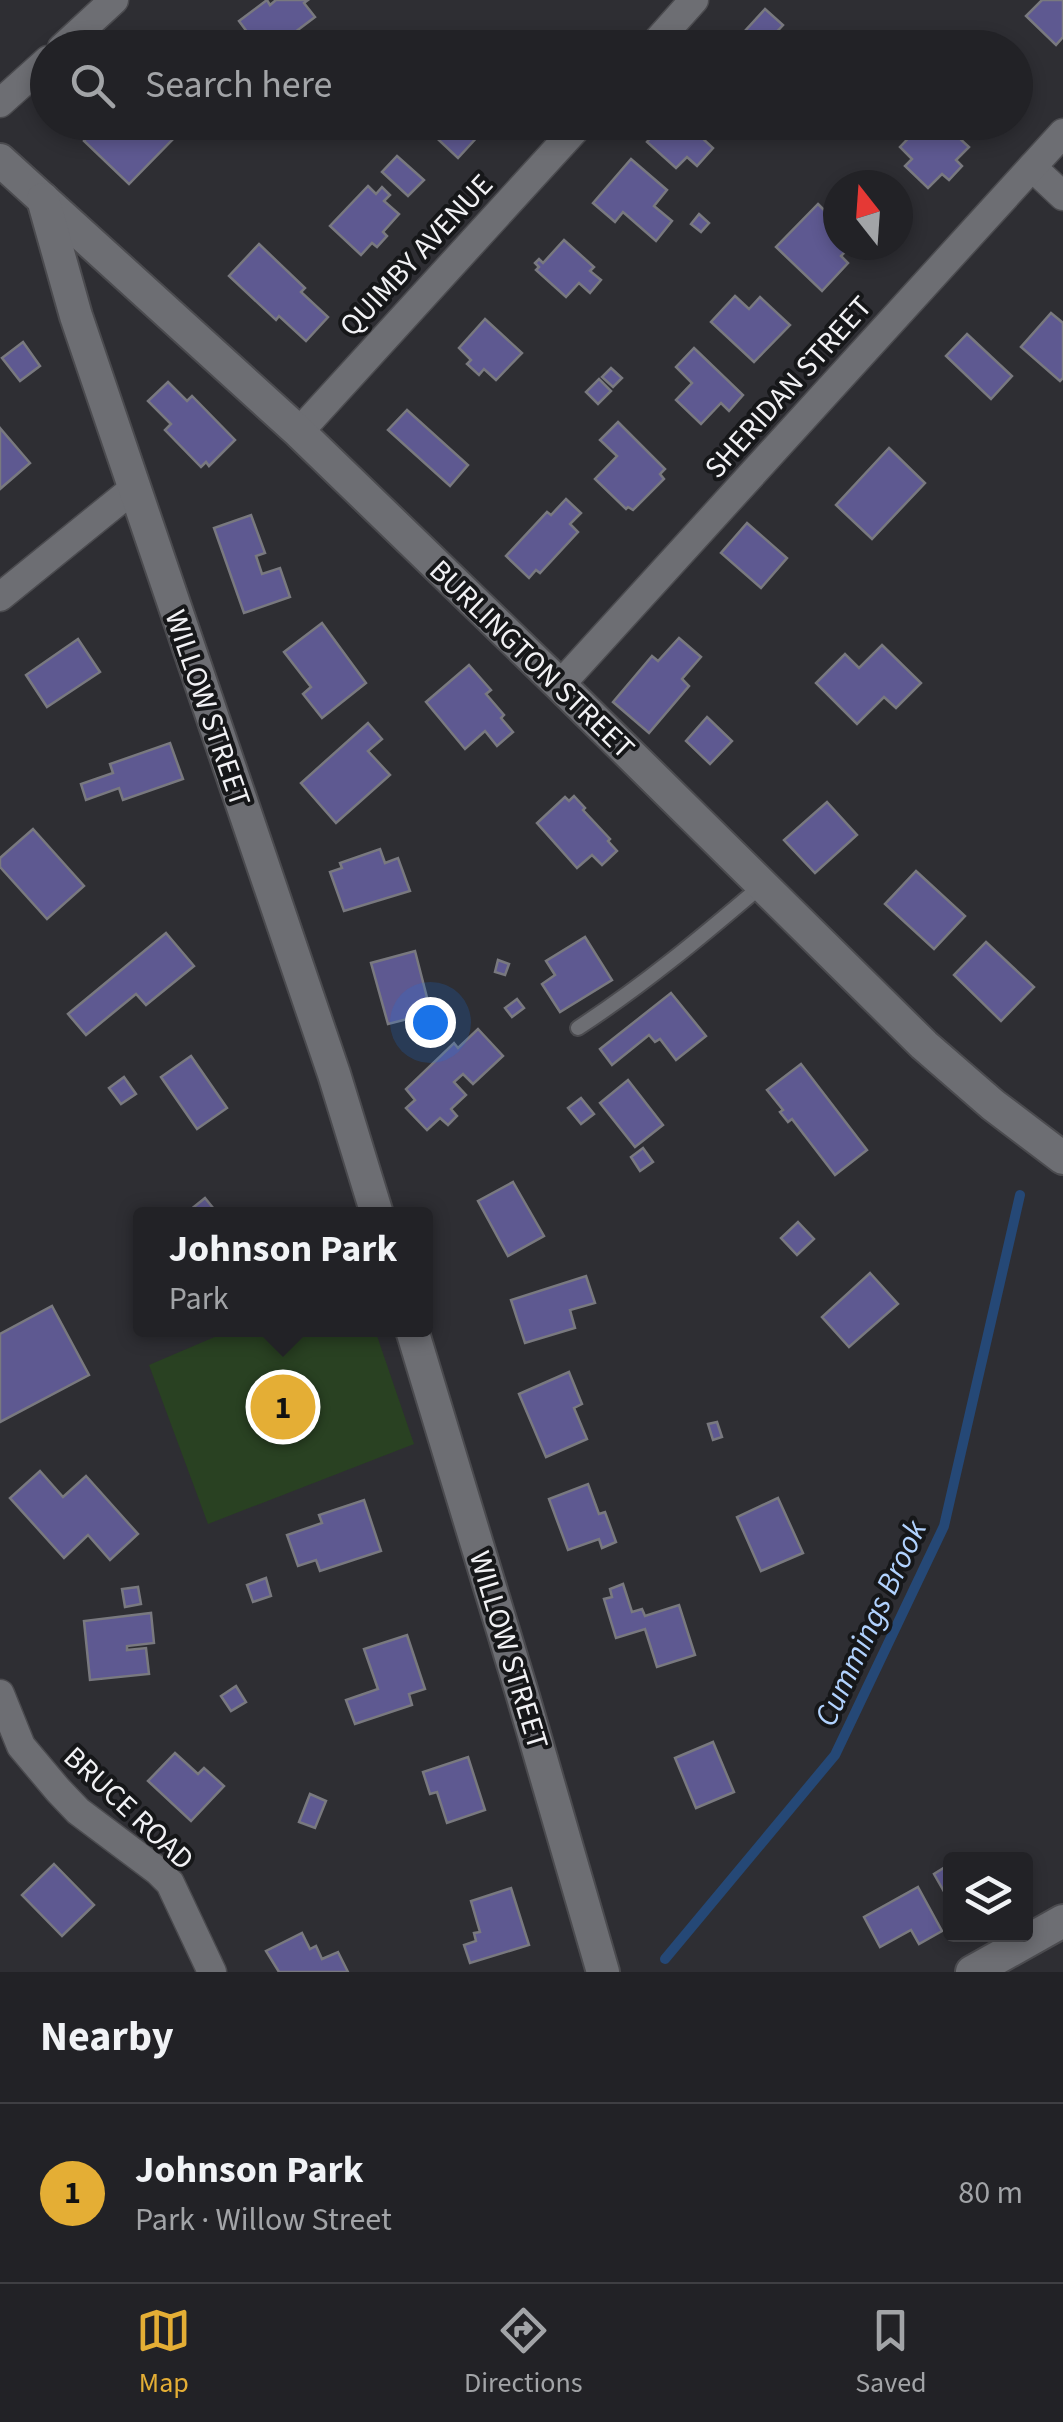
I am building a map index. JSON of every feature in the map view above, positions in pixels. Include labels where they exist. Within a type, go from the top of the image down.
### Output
[{"type":"street","points":[[82,30],[114,0]]},
{"type":"street","points":[[667,30],[694,0]]},
{"type":"street","points":[[0,103],[30,76]]},
{"type":"street","name":"SHERIDAN STREET","points":[[560,685],[1063,132]]},
{"type":"street","name":"QUIMBY AVENUE","points":[[298,432],[566,140]]},
{"type":"street","name":"BURLINGTON STREET","points":[[0,160],[298,432],[924,1045],[993,1105],[1063,1158]]},
{"type":"street","points":[[1032,168],[1063,196]]},
{"type":"street","name":"WILLOW STREET","points":[[43,199],[76,316],[334,1074],[374,1207]]},
{"type":"street","points":[[0,598],[133,489]]},
{"type":"street","name":"WILLOW STREET","points":[[414,1337],[603,1972]]},
{"type":"street","name":"BRUCE ROAD","points":[[0,1694],[21,1746],[58,1790],[78,1811],[170,1884],[212,1972]]},
{"type":"street","points":[[972,1972],[1063,1920]]},
{"type":"lane","points":[[578,1028],[635,990],[761,885]]},
{"type":"green space","points":[[215,1337],[377,1337],[414,1444],[208,1524],[149,1365]]},
{"type":"building","points":[[267,0],[270,5],[276,0],[308,0],[304,3],[315,17],[298,30],[246,30],[239,21]]},
{"type":"building","points":[[1042,0],[1063,0],[1063,37],[1056,45],[1026,16]]},
{"type":"building","points":[[765,9],[783,25],[778,30],[746,30]]},
{"type":"building","points":[[85,140],[172,140],[129,184]]},
{"type":"building","points":[[439,140],[474,140],[458,158]]},
{"type":"building","points":[[704,140],[713,148],[697,166],[687,157],[676,168],[647,142]]},
{"type":"building","points":[[907,140],[961,140],[969,147],[956,160],[962,166],[949,180],[942,174],[928,188],[905,166],[912,159],[900,147]]},
{"type":"building","points":[[397,156],[424,180],[408,196],[382,172]]},
{"type":"building","points":[[631,159],[667,190],[654,206],[672,221],[656,241],[623,212],[615,222],[593,203]]},
{"type":"building","points":[[368,186],[376,194],[382,187],[390,195],[384,201],[399,214],[383,232],[387,236],[377,247],[372,243],[361,255],[330,226]]},
{"type":"building","points":[[818,204],[823,209],[823,260],[848,263],[822,291],[776,247]]},
{"type":"building","points":[[699,214],[709,223],[701,232],[691,224]]},
{"type":"building","points":[[564,240],[594,267],[590,271],[601,280],[590,293],[579,283],[566,297],[536,270],[539,267],[535,263],[539,259],[543,263]]},
{"type":"building","points":[[259,244],[305,288],[301,292],[328,317],[306,341],[279,316],[276,320],[229,276]]},
{"type":"building","points":[[735,296],[749,309],[760,297],[790,325],[754,362],[711,322]]},
{"type":"building","points":[[1051,313],[1063,323],[1060,381],[1021,347]]},
{"type":"building","points":[[485,319],[522,353],[496,380],[484,369],[479,375],[467,364],[471,360],[459,348]]},
{"type":"building","points":[[967,334],[1012,376],[991,399],[946,356]]},
{"type":"building","points":[[23,342],[40,366],[20,381],[2,358]]},
{"type":"building","points":[[694,348],[743,395],[729,411],[721,403],[701,424],[676,400],[692,383],[676,367]]},
{"type":"building","points":[[611,368],[622,378],[613,387],[602,377]]},
{"type":"building","points":[[599,379],[611,391],[598,404],[586,392]]},
{"type":"building","points":[[168,382],[187,401],[192,396],[235,440],[209,466],[206,462],[201,467],[165,430],[171,424],[148,401]]},
{"type":"building","points":[[407,410],[468,465],[450,486],[388,430]]},
{"type":"building","points":[[618,422],[665,469],[660,474],[664,479],[633,510],[626,509],[595,479],[617,456],[600,440]]},
{"type":"building","points":[[0,428],[30,463],[0,489]]},
{"type":"building","points":[[889,448],[925,483],[872,539],[836,505]]},
{"type":"building","points":[[566,499],[581,513],[570,524],[578,532],[540,573],[536,570],[529,578],[506,556],[547,512],[551,515]]},
{"type":"building","points":[[251,515],[265,553],[256,556],[262,574],[280,568],[290,597],[244,613],[214,528]]},
{"type":"building","points":[[747,523],[787,558],[761,588],[721,553]]},
{"type":"building","points":[[322,623],[366,683],[322,718],[303,694],[311,687],[284,652]]},
{"type":"building","points":[[679,638],[701,657],[682,679],[689,686],[649,733],[613,702],[652,656],[658,661]]},
{"type":"building","points":[[78,639],[100,672],[47,707],[26,675]]},
{"type":"building","points":[[882,645],[921,683],[896,708],[884,697],[857,724],[816,683],[845,654],[859,668]]},
{"type":"building","points":[[469,665],[491,690],[486,694],[513,732],[497,746],[485,731],[465,749],[426,702]]},
{"type":"building","points":[[707,717],[732,741],[710,764],[686,741]]},
{"type":"building","points":[[368,723],[382,739],[368,751],[390,775],[336,823],[301,783]]},
{"type":"building","points":[[170,743],[183,779],[123,800],[119,788],[86,800],[81,784],[113,773],[110,764]]},
{"type":"building","points":[[574,796],[617,851],[602,865],[592,855],[577,868],[537,823],[565,797],[569,801]]},
{"type":"building","points":[[827,802],[857,835],[815,873],[784,840]]},
{"type":"building","points":[[33,829],[84,886],[47,919],[0,867],[0,858]]},
{"type":"building","points":[[380,849],[385,863],[398,858],[410,891],[344,911],[330,872],[342,868],[340,863]]},
{"type":"building","points":[[916,871],[965,916],[934,949],[885,904]]},
{"type":"building","points":[[166,933],[194,966],[146,1005],[136,994],[86,1035],[68,1014]]},
{"type":"building","points":[[585,937],[612,980],[560,1012],[542,984],[555,975],[546,961]]},
{"type":"building","points":[[986,942],[1034,987],[1001,1021],[954,975]]},
{"type":"building","points":[[415,951],[431,1013],[388,1024],[371,963]]},
{"type":"building","points":[[498,960],[509,964],[505,975],[495,972]]},
{"type":"building","points":[[671,993],[706,1036],[676,1060],[660,1039],[655,1042],[649,1035],[612,1065],[600,1049]]},
{"type":"building","points":[[517,999],[524,1008],[512,1017],[505,1008]]},
{"type":"building","points":[[478,1029],[503,1056],[473,1084],[463,1074],[454,1082],[466,1095],[451,1109],[457,1116],[448,1125],[440,1118],[427,1130],[406,1108],[415,1100],[406,1089],[454,1043],[458,1048]]},
{"type":"building","points":[[191,1056],[227,1108],[197,1129],[161,1077]]},
{"type":"building","points":[[801,1064],[867,1150],[835,1175],[792,1119],[788,1122],[780,1112],[783,1110],[767,1090]]},
{"type":"building","points":[[124,1077],[136,1094],[121,1104],[109,1088]]},
{"type":"building","points":[[628,1080],[663,1125],[635,1147],[600,1103]]},
{"type":"building","points":[[581,1098],[594,1114],[581,1124],[568,1108]]},
{"type":"building","points":[[643,1148],[653,1162],[640,1171],[631,1157]]},
{"type":"building","points":[[513,1182],[544,1236],[508,1256],[478,1201]]},
{"type":"building","points":[[205,1198],[212,1207],[194,1207]]},
{"type":"building","points":[[798,1222],[814,1239],[797,1255],[781,1238]]},
{"type":"building","points":[[870,1273],[898,1304],[849,1347],[822,1317]]},
{"type":"building","points":[[586,1276],[595,1303],[570,1310],[575,1328],[525,1343],[511,1300]]},
{"type":"building","points":[[52,1306],[89,1375],[0,1422],[0,1334]]},
{"type":"building","points":[[569,1372],[582,1404],[574,1408],[587,1439],[546,1457],[519,1394]]},
{"type":"building","points":[[717,1422],[722,1437],[713,1440],[708,1424]]},
{"type":"building","points":[[40,1471],[63,1497],[86,1476],[138,1534],[110,1560],[88,1535],[64,1558],[10,1498]]},
{"type":"building","points":[[588,1484],[599,1514],[605,1512],[616,1542],[602,1548],[599,1539],[568,1550],[549,1499]]},
{"type":"building","points":[[778,1498],[803,1553],[761,1571],[737,1517]]},
{"type":"building","points":[[364,1500],[381,1551],[320,1571],[316,1560],[298,1566],[287,1535],[322,1523],[319,1515]]},
{"type":"building","points":[[266,1578],[271,1596],[253,1602],[247,1585]]},
{"type":"building","points":[[623,1584],[632,1612],[642,1609],[645,1616],[679,1605],[695,1655],[657,1667],[645,1629],[616,1638],[604,1599],[612,1597],[610,1589]]},
{"type":"building","points":[[138,1587],[141,1604],[125,1607],[122,1589]]},
{"type":"building","points":[[151,1613],[154,1643],[127,1646],[127,1650],[146,1648],[149,1674],[90,1680],[84,1621]]},
{"type":"building","points":[[407,1635],[425,1689],[409,1694],[412,1705],[355,1724],[346,1700],[378,1689],[364,1649]]},
{"type":"building","points":[[236,1686],[246,1702],[231,1711],[221,1696]]},
{"type":"building","points":[[713,1742],[734,1792],[696,1808],[675,1758]]},
{"type":"building","points":[[175,1753],[198,1774],[204,1768],[224,1786],[191,1821],[148,1781]]},
{"type":"building","points":[[468,1757],[485,1810],[447,1823],[437,1792],[430,1794],[423,1772]]},
{"type":"building","points":[[310,1794],[326,1801],[315,1828],[299,1822]]},
{"type":"building","points":[[54,1864],[94,1905],[62,1936],[22,1895]]},
{"type":"building","points":[[943,1868],[943,1890],[934,1874]]},
{"type":"building","points":[[918,1887],[942,1931],[919,1944],[911,1930],[880,1947],[864,1917]]},
{"type":"building","points":[[511,1888],[529,1945],[470,1963],[464,1945],[476,1941],[474,1933],[480,1932],[471,1901]]},
{"type":"building","points":[[302,1933],[310,1949],[316,1946],[322,1959],[338,1952],[348,1972],[279,1972],[266,1951]]},
{"type":"waterway","name":"Cummings Brook","points":[[665,1959],[835,1755],[944,1526],[1020,1195]]},
{"type":"place","name":"Johnson Park","points":[[283,1407]]}]
